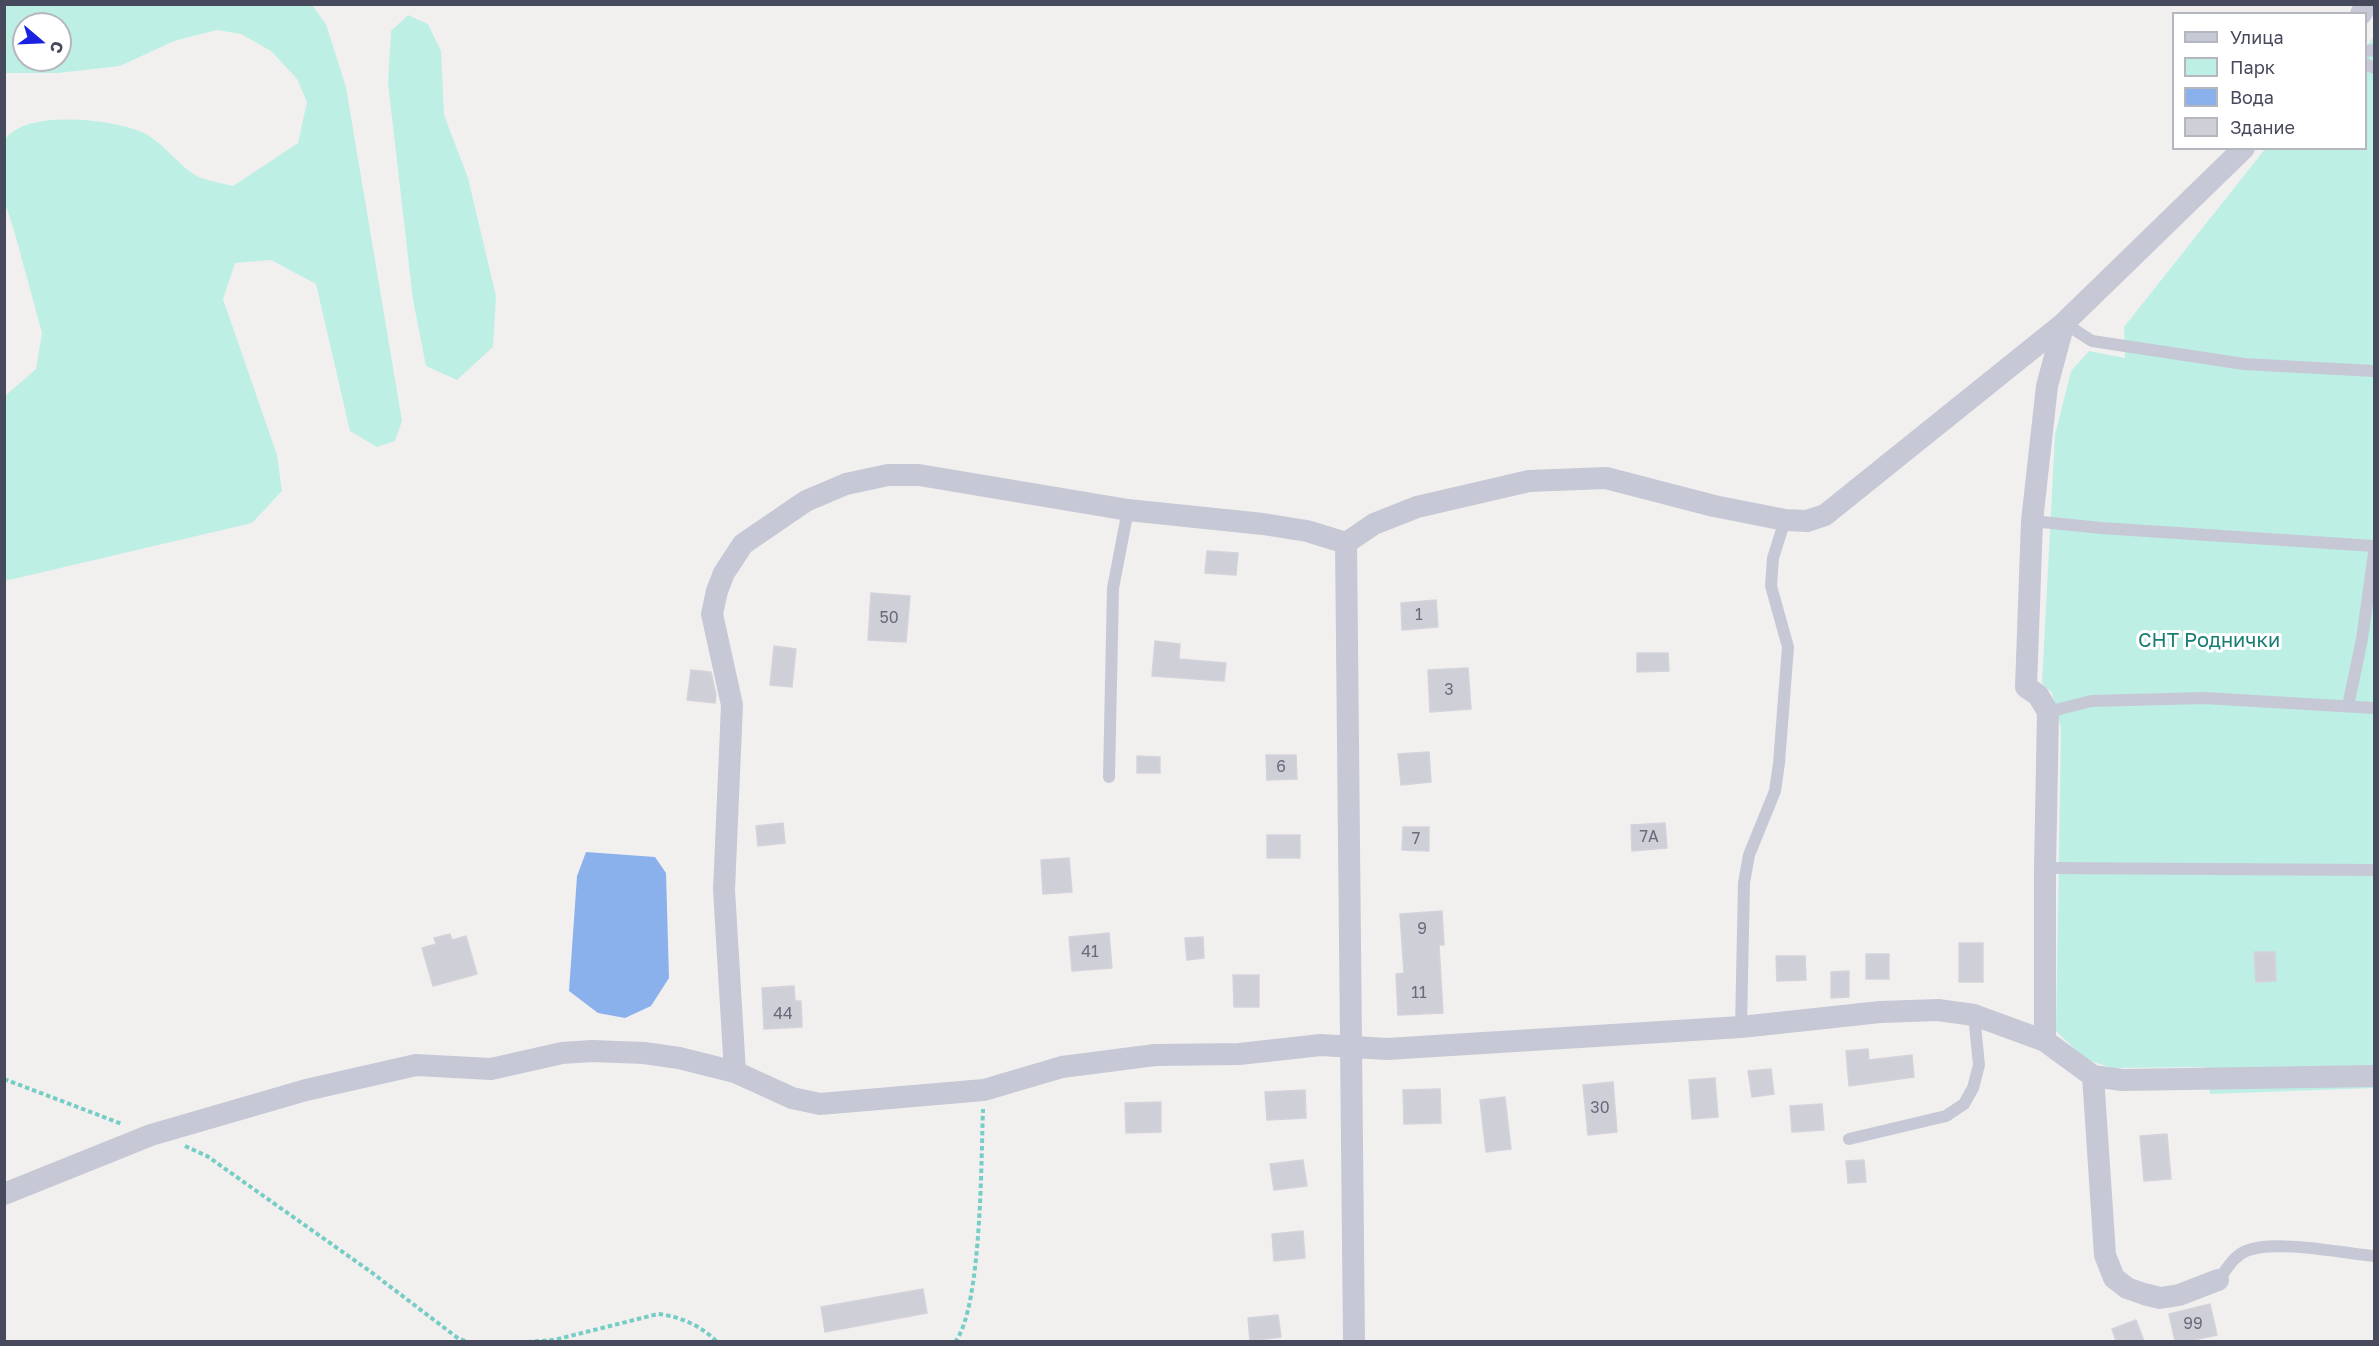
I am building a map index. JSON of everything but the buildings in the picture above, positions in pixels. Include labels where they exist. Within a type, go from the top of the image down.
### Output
[{"type":"street","points":[[1346,543],[1374,524],[1417,507],[1529,481],[1606,478],[1714,506],[1785,520],[1808,521],[1825,515],[2064,323],[2242,150]]},
{"type":"street","points":[[2045,1041],[2048,712],[2038,695],[2026,687],[2032,521],[2047,386],[2064,323]]},
{"type":"street","points":[[735,1072],[724,890],[732,705],[712,614],[724,573],[743,544],[806,501],[846,484],[888,475],[918,475],[1128,510],[1263,524],[1307,531],[1346,543]]},
{"type":"street","points":[[1346,543],[1354,1341]]},
{"type":"street","points":[[4,1194],[151,1135],[306,1090],[416,1065],[491,1069],[562,1053],[592,1051],[668,1056],[735,1072],[792,1098],[820,1104],[984,1090],[1062,1067],[1155,1055],[1239,1054],[1321,1045],[1351,1048],[1399,1048],[1741,1027],[1880,1012],[1938,1010],[1974,1015],[2045,1041],[2093,1076],[2122,1080],[2374,1076]]},
{"type":"street","points":[[2093,1076],[2105,1255],[2114,1278],[2127,1288],[2160,1298],[2179,1295],[2218,1280]]},
{"type":"lane","points":[[2064,323],[2092,341],[2244,364],[2374,371]]},
{"type":"lane","points":[[1109,777],[1113,588],[1128,510]]},
{"type":"lane","points":[[1741,1027],[1744,883],[1749,855],[1775,791],[1779,763],[1788,646],[1783,623],[1775,608],[1771,586],[1773,558],[1785,520]]},
{"type":"lane","points":[[2032,521],[2101,528],[2374,546]]},
{"type":"lane","points":[[2348,706],[2362,639],[2374,553]]},
{"type":"lane","points":[[2048,712],[2091,701],[2193,699],[2374,708]]},
{"type":"lane","points":[[2045,868],[2374,870]]},
{"type":"lane","points":[[1849,1139],[1946,1116],[1964,1104],[1973,1088],[1979,1065],[1974,1015]]},
{"type":"lane","points":[[2218,1280],[2231,1261],[2245,1251],[2260,1247],[2288,1247],[2374,1256]]},
{"type":"path","points":[[4,1079],[207,1156],[371,1272],[459,1339],[469,1341]]},
{"type":"path","points":[[955,1341],[966,1320],[975,1271],[984,1090]]},
{"type":"path","points":[[527,1341],[554,1340],[658,1314],[674,1316],[691,1323],[717,1341]]},
{"type":"green space","points":[[5,4],[312,5],[326,24],[346,87],[402,421],[395,441],[377,447],[350,431],[316,284],[271,260],[235,263],[223,299],[277,455],[282,491],[252,523],[5,581],[5,396],[36,369],[42,333],[5,203],[5,140],[15,130],[49,120],[112,124],[130,128],[151,137],[197,176],[233,186],[298,143],[307,102],[297,79],[271,51],[241,34],[217,30],[174,41],[120,66],[72,71],[72,12],[12,12],[12,72],[67,72],[5,73]]},
{"type":"green space","points":[[408,15],[428,24],[441,51],[444,115],[468,178],[496,296],[493,347],[457,380],[426,366],[413,300],[388,83],[391,31]]},
{"type":"green space","name":"СНТ Роднички","points":[[2374,36],[2374,1088],[2210,1094],[2205,1067],[2112,1068],[2085,1059],[2056,1031],[2061,729],[2052,693],[2042,683],[2055,435],[2071,371],[2089,351],[2125,358],[2124,327],[2264,150],[2367,150],[2367,46]]},
{"type":"water","points":[[586,852],[655,857],[666,873],[669,978],[651,1006],[625,1018],[598,1013],[569,991],[577,876]]}]
